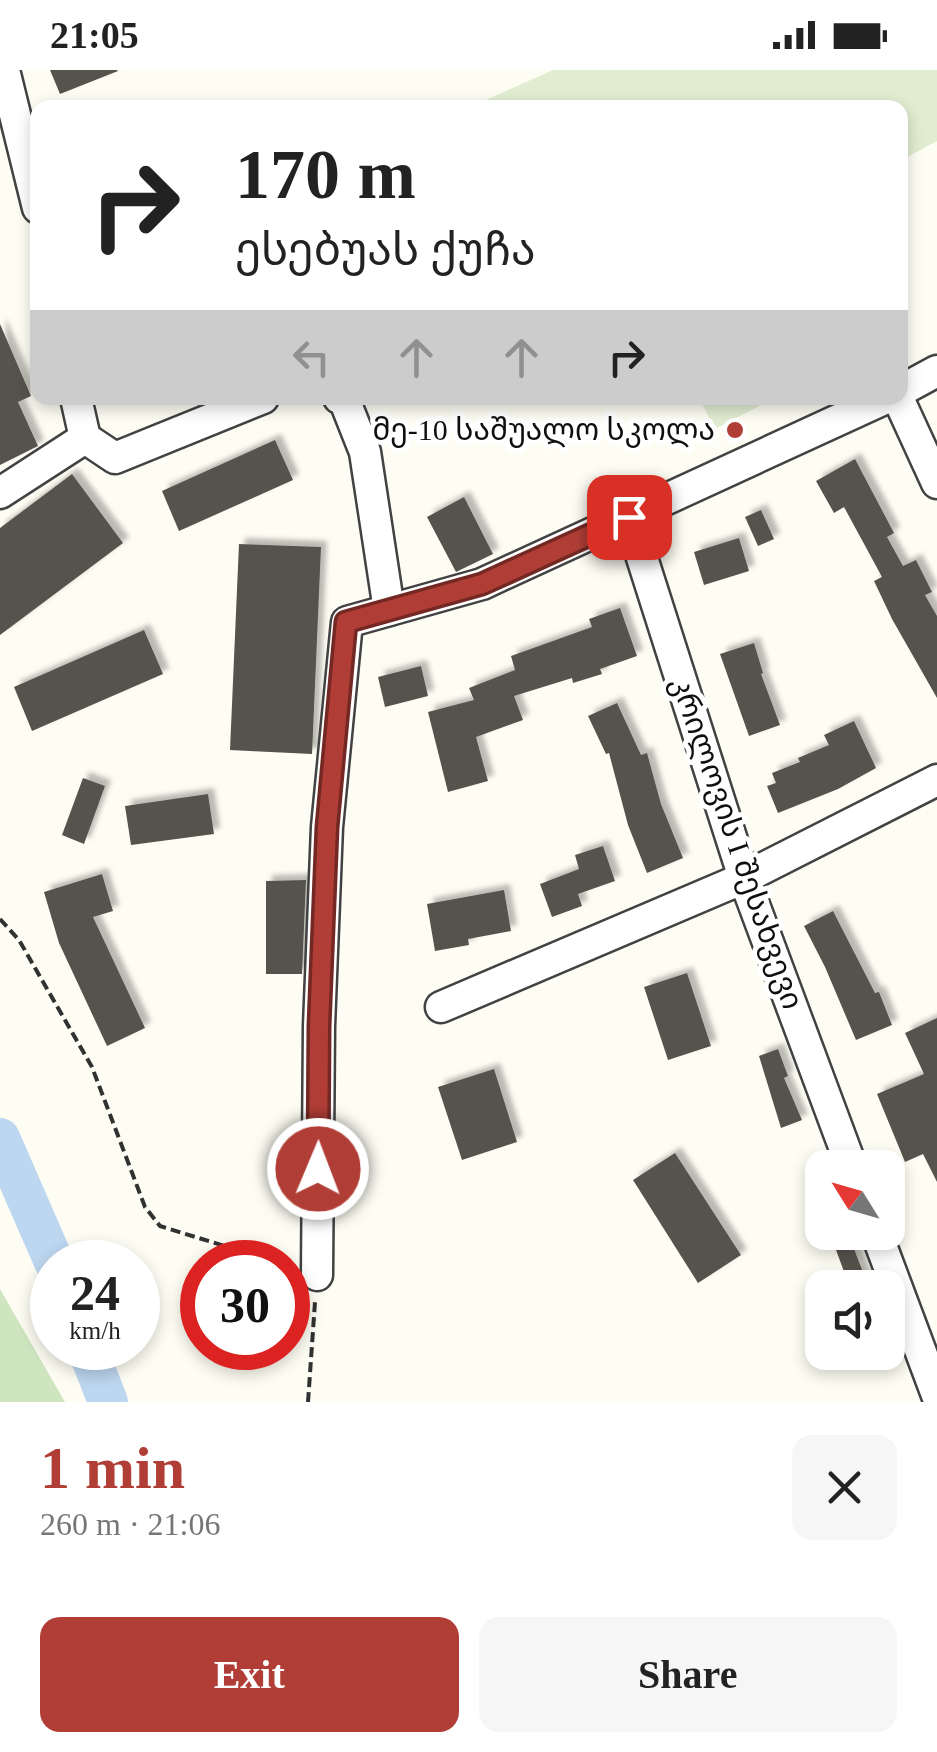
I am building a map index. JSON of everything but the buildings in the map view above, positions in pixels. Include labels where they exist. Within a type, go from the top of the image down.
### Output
[{"type":"street","points":[[4,70],[30,176]]},
{"type":"street","points":[[908,389],[937,371]]},
{"type":"street","points":[[77,405],[84,438],[115,458],[246,405]]},
{"type":"street","points":[[346,405],[365,452],[389,610]]},
{"type":"street","points":[[317,1276],[319,1026],[327,827],[346,622],[482,584],[871,405]]},
{"type":"street","points":[[904,405],[937,484]]},
{"type":"street","points":[[0,493],[84,438]]},
{"type":"street","name":"კრილოვის I შესახვევი","points":[[629,517],[744,878],[845,1150]]},
{"type":"street","points":[[441,1007],[744,878],[937,780]]},
{"type":"street","points":[[883,1250],[937,1395]]},
{"type":"path","points":[[0,919],[19,940],[92,1066],[145,1206],[160,1226],[205,1240]]},
{"type":"path","points":[[308,1402],[317,1276]]},
{"type":"green space","points":[[553,70],[937,70],[937,141],[908,157],[908,100],[486,100]]},
{"type":"green space","points":[[703,405],[761,405],[715,429]]},
{"type":"green space","points":[[0,1289],[30,1341],[30,1370],[47,1370],[65,1402],[0,1402]]},
{"type":"waterway","points":[[0,1138],[44,1240]]},
{"type":"waterway","points":[[96,1370],[108,1402]]},
{"type":"place","name":"მე-10 საშუალო სკოლა","points":[[735,430]]},
{"type":"route","points":[[318,1169],[327,827],[346,622],[482,584],[629,517]]}]
